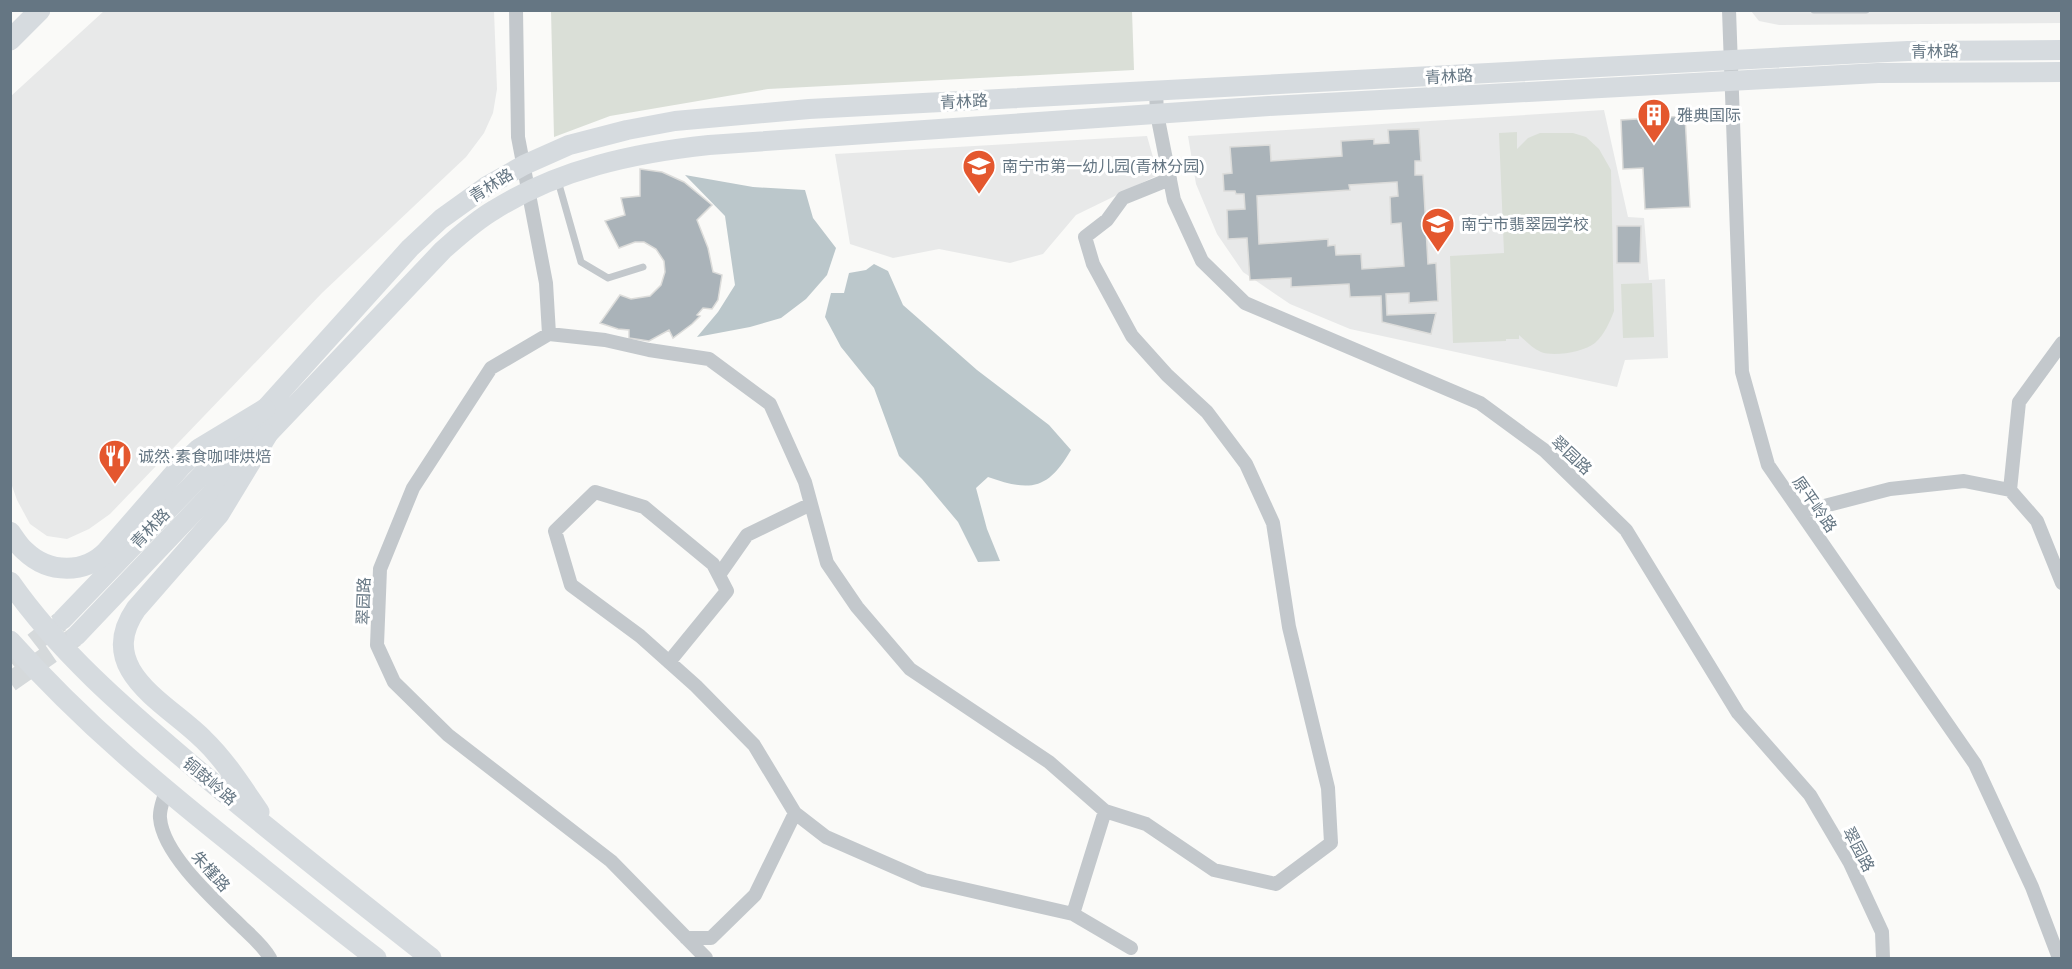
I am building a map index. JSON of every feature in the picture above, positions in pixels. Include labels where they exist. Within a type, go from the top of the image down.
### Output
[{"type":"main road","points":[[10,24],[23,10]]},
{"type":"main road","points":[[10,40],[40,10]]},
{"type":"main road","name":"青林路","points":[[62,620],[265,409],[410,248],[441,219],[487,186],[524,165],[569,145],[627,130],[685,120],[810,110],[1908,51],[2061,50]]},
{"type":"main road","name":"青林路","points":[[76,636],[443,250],[494,210],[528,191],[557,178],[620,159],[663,150],[709,145],[1157,114],[1878,73],[2061,72]]},
{"type":"main road","points":[[10,532],[31,557],[54,567],[73,569],[93,562],[107,551],[181,466],[199,449],[265,409]]},
{"type":"main road","points":[[267,435],[219,514],[129,618],[124,651],[129,669],[139,684],[218,753],[273,832]]},
{"type":"main road","name":"铜鼓岭路","points":[[10,582],[28,608],[75,661],[135,718],[426,955]]},
{"type":"main road","points":[[10,641],[51,686],[126,757],[376,958]]},
{"type":"street","points":[[516,10],[518,137],[546,283],[549,334],[605,340],[649,350],[709,359],[770,404],[805,482],[827,563],[857,607],[910,669],[1049,762],[1105,811],[1146,824],[1214,870],[1276,884],[1331,843],[1328,788],[1289,627],[1273,522],[1246,464],[1207,412],[1167,375],[1132,336],[1093,264],[1085,237],[1107,219],[1123,198],[1170,179]]},
{"type":"street","name":"原平岭路","points":[[1729,10],[1742,372],[1768,465],[1975,764],[2032,887],[2059,958]]},
{"type":"street","name":"翠园路","points":[[1156,91],[1157,114],[1174,200],[1202,261],[1245,303],[1480,403],[1544,450],[1626,530],[1738,713],[1810,795],[1850,863],[1882,932],[1883,958]]},
{"type":"street","name":"翠园路","points":[[549,334],[491,368],[413,488],[381,569],[377,645],[394,682],[448,735],[611,861],[705,958]]},
{"type":"street","points":[[2010,490],[2019,402],[2061,343]]},
{"type":"street","points":[[1801,512],[1890,489],[1964,481],[2010,490],[2037,521],[2061,583]]},
{"type":"street","points":[[669,662],[727,591],[713,564],[644,507],[595,492],[555,531],[571,585],[640,636],[669,662],[696,686],[754,745],[795,813],[826,837],[924,880],[1073,914],[1131,948]]},
{"type":"street","points":[[719,575],[747,535],[811,504]]},
{"type":"street","name":"朱槿路","points":[[166,790],[160,816],[165,837],[178,860],[265,950],[270,958]]},
{"type":"street","points":[[1073,914],[1105,811]]},
{"type":"street","points":[[686,938],[711,938],[755,895],[795,813]]},
{"type":"street","points":[[426,955],[442,958]]},
{"type":"lane","points":[[1814,10],[1866,10]]},
{"type":"lane","points":[[557,178],[581,262],[608,278],[643,267]]},
{"type":"shaded area","points":[[2061,10],[2062,23],[1779,25],[1759,21],[1751,11]]},
{"type":"shaded area","points":[[104,11],[494,11],[497,89],[493,113],[484,133],[466,157],[322,293],[110,514],[89,529],[67,539],[47,536],[30,524],[11,483],[11,96]]},
{"type":"shaded area","points":[[551,11],[1132,11],[1134,70],[768,89],[610,116],[554,137]]},
{"type":"shaded area","name":"南宁市翡翠园学校","points":[[1604,110],[1628,217],[1644,218],[1649,280],[1665,279],[1668,358],[1625,360],[1617,387],[1350,329],[1290,304],[1243,272],[1217,234],[1196,184],[1188,136]]},
{"type":"shaded area","points":[[1517,132],[1517,149],[1528,138],[1540,133],[1573,133],[1586,137],[1599,149],[1611,170],[1614,311],[1598,340],[1577,351],[1561,354],[1541,352],[1519,335],[1519,339],[1506,339],[1506,341],[1453,343],[1450,256],[1504,253],[1499,133]]},
{"type":"shaded area","name":"南宁市第一幼儿园(青林分园)","points":[[1147,136],[1158,175],[1076,215],[1043,254],[1010,263],[939,249],[893,258],[850,244],[835,154]]},
{"type":"shaded area","points":[[685,175],[753,187],[805,190],[813,218],[836,248],[827,275],[806,299],[781,318],[750,327],[697,337],[718,312],[735,285],[725,216]]},
{"type":"shaded area","points":[[874,264],[888,271],[903,305],[977,370],[1049,425],[1071,450],[1054,473],[1037,484],[1015,485],[988,477],[976,488],[987,529],[1000,561],[978,562],[958,522],[922,479],[899,456],[874,388],[841,347],[825,317],[831,293],[844,293],[849,273],[866,270]]},
{"type":"shaded area","points":[[1652,283],[1654,337],[1623,338],[1621,284]]},
{"type":"building","name":"雅典国际","points":[[1685,116],[1690,207],[1645,209],[1643,168],[1623,169],[1621,120]]},
{"type":"building","points":[[1419,129],[1421,161],[1415,161],[1415,175],[1423,175],[1428,264],[1436,263],[1438,301],[1409,303],[1409,293],[1386,294],[1387,315],[1436,313],[1431,334],[1382,322],[1381,296],[1350,297],[1349,284],[1291,287],[1291,278],[1250,280],[1247,238],[1228,239],[1227,210],[1245,209],[1244,194],[1224,191],[1223,174],[1232,173],[1230,147],[1270,145],[1271,161],[1342,156],[1341,141],[1374,139],[1374,144],[1389,143],[1388,130]],"holes":[[[1397,182],[1398,196],[1390,197],[1391,224],[1401,223],[1404,266],[1362,269],[1361,254],[1336,255],[1335,245],[1328,246],[1328,239],[1259,244],[1257,196],[1350,190],[1349,185]]]},
{"type":"building","points":[[640,169],[662,172],[684,182],[712,205],[697,220],[708,248],[713,272],[722,275],[718,300],[712,309],[703,308],[697,315],[700,316],[692,324],[673,338],[669,330],[649,341],[629,338],[629,330],[600,323],[620,295],[631,299],[650,296],[661,285],[665,272],[664,261],[656,249],[644,242],[635,242],[619,248],[605,221],[625,215],[621,198],[640,196]]},
{"type":"building","points":[[1617,226],[1641,226],[1640,263],[1617,263]]},
{"type":"tunnel","points":[[10,661],[60,622]]},
{"type":"tunnel","points":[[10,682],[75,637]]},
{"type":"place","name":"雅典国际","points":[[1654,144]]},
{"type":"place","name":"南宁市第一幼儿园(青林分园)","points":[[979,195]]},
{"type":"place","name":"南宁市翡翠园学校","points":[[1438,253]]},
{"type":"place","name":"诚然·素食咖啡烘焙","points":[[115,485]]}]
